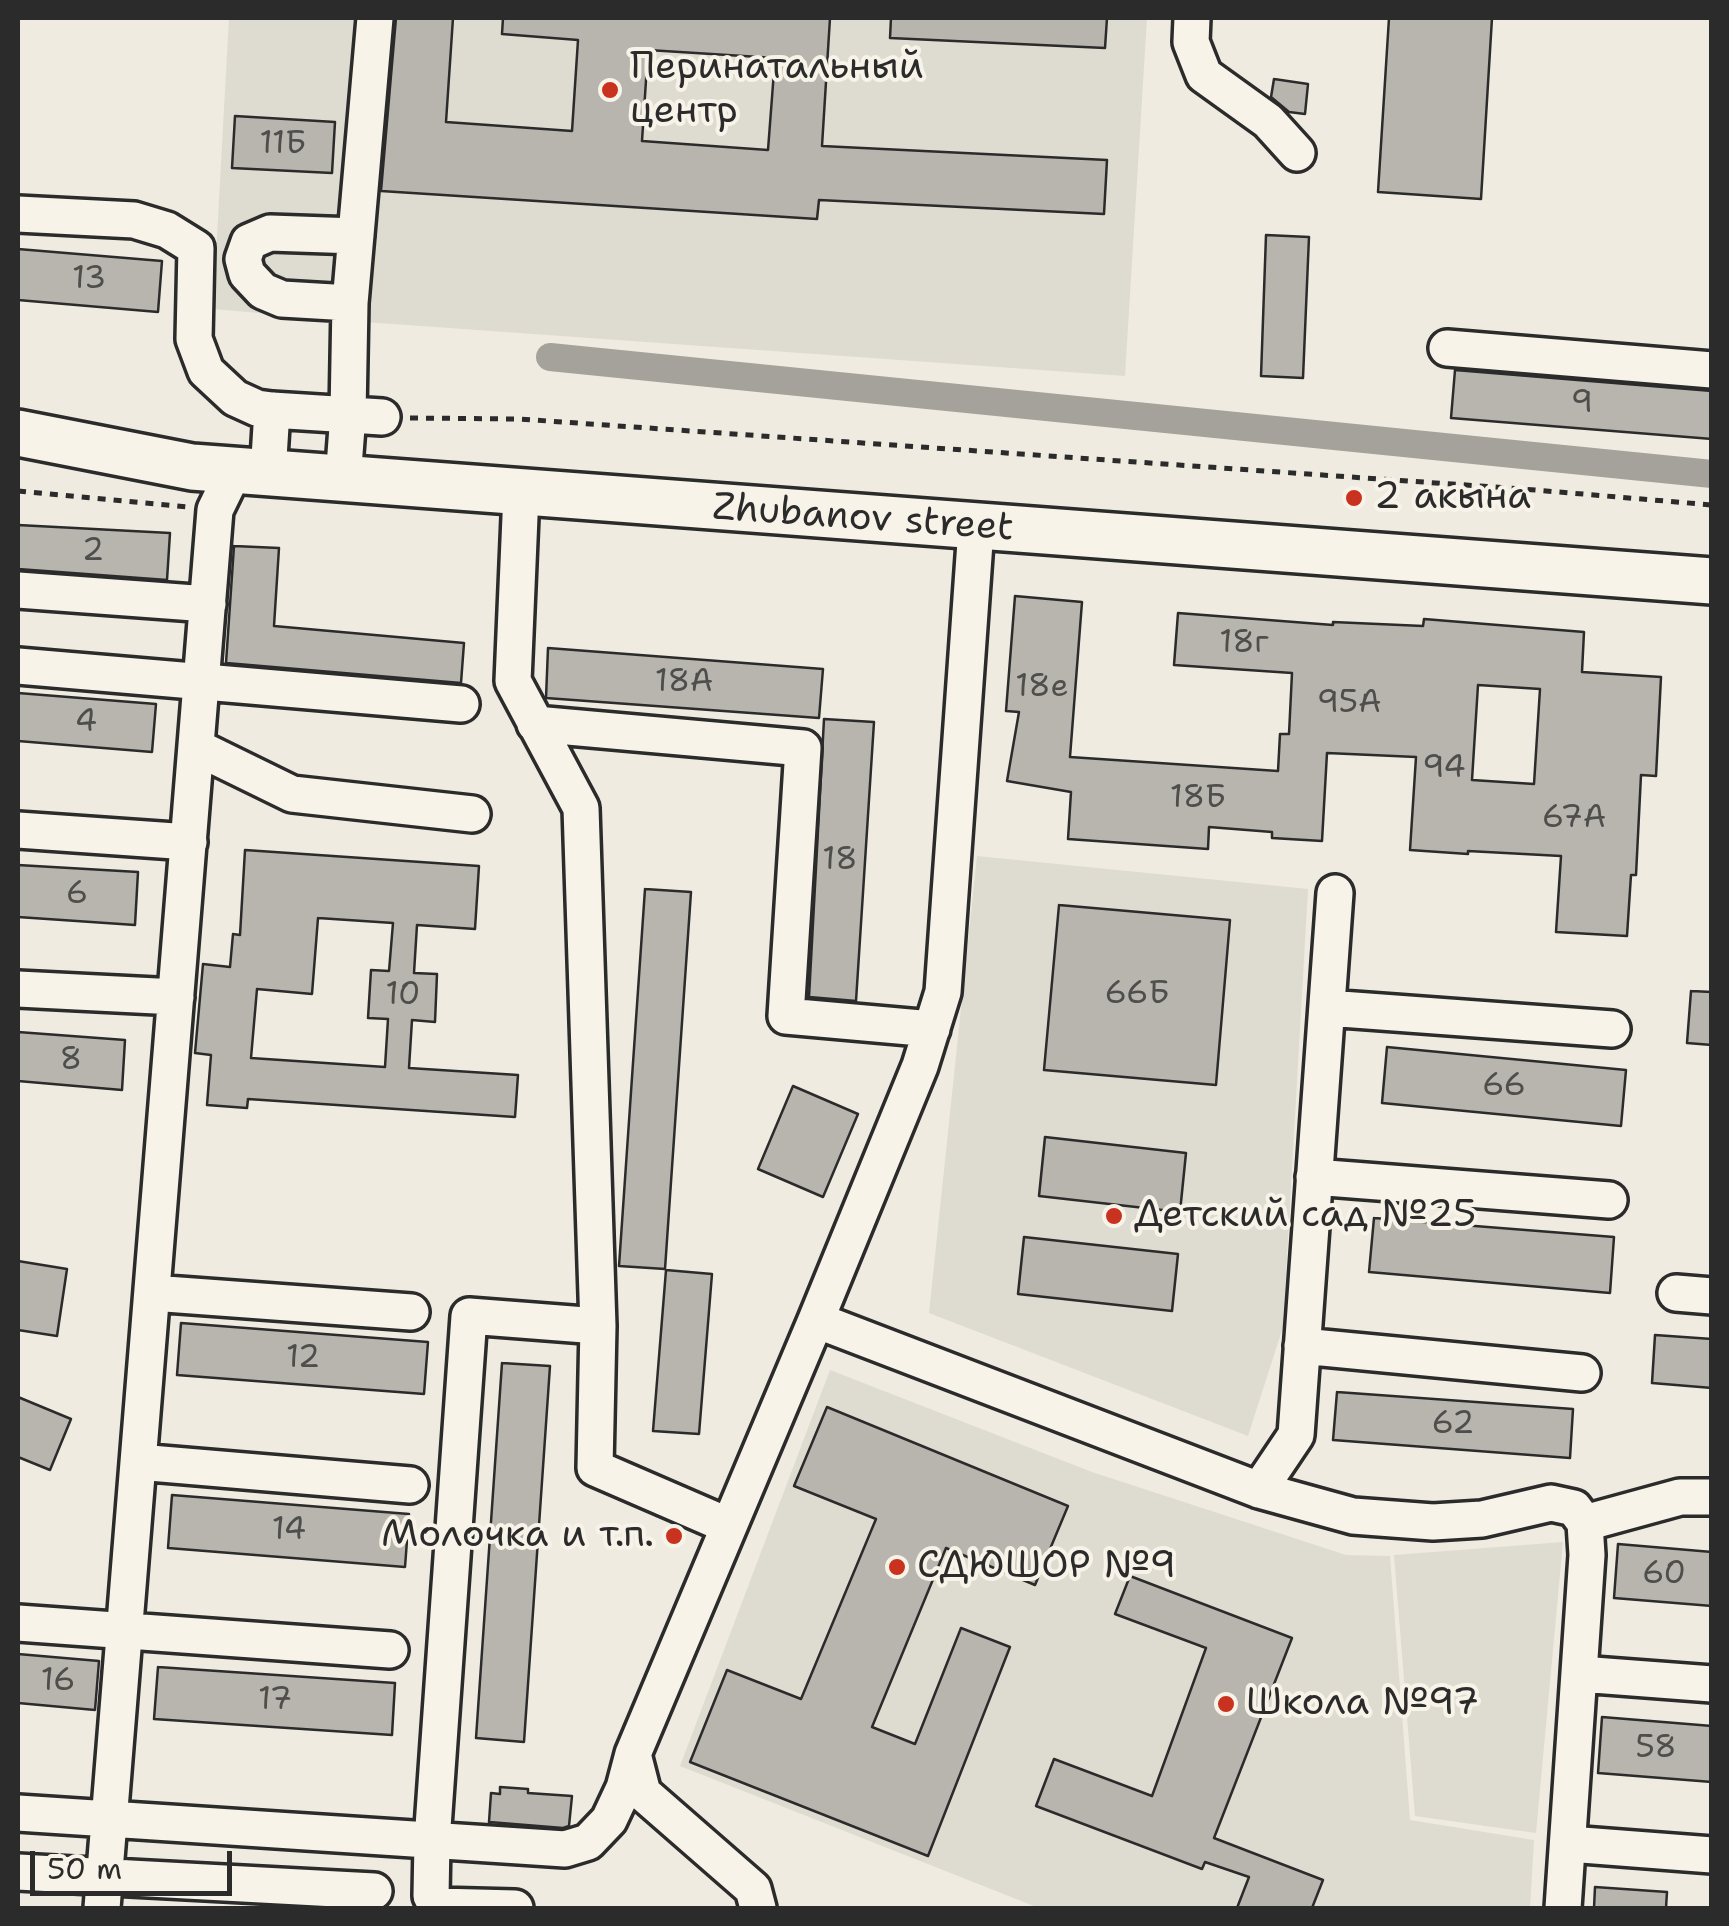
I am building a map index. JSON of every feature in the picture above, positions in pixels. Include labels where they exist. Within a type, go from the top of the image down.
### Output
[{"type":"main road","points":[[18,406],[227,481]]},
{"type":"main road","name":"Zhubanov street","points":[[18,433],[227,481],[343,480],[1712,581]]},
{"type":"main road","points":[[18,464],[227,481]]},
{"type":"street","points":[[343,480],[365,416],[350,303],[375,18]]},
{"type":"street","points":[[1192,18],[1191,42],[1204,74],[1268,121],[1297,153]]},
{"type":"street","points":[[18,214],[134,220],[168,230],[196,248],[194,339],[206,371],[235,398],[258,408],[365,416]]},
{"type":"street","points":[[350,303],[282,299],[263,292],[247,274],[243,259],[249,242],[270,233],[356,236]]},
{"type":"street","points":[[1448,348],[1712,370]]},
{"type":"street","points":[[103,1893],[208,604],[227,481],[272,410]]},
{"type":"street","points":[[521,493],[512,681],[580,808],[598,1326],[595,1468],[729,1526]]},
{"type":"street","points":[[18,1813],[565,1849],[588,1842],[608,1820],[920,1066],[943,992],[976,528]]},
{"type":"street","points":[[18,590],[208,604]]},
{"type":"street","points":[[18,666],[460,704]]},
{"type":"street","points":[[536,724],[803,748],[786,1016],[932,1029]]},
{"type":"street","points":[[196,747],[292,794],[472,814]]},
{"type":"street","points":[[18,830],[189,842]]},
{"type":"street","points":[[1259,1490],[1296,1435],[1335,893]]},
{"type":"street","points":[[18,989],[176,996]]},
{"type":"street","points":[[1326,1008],[1612,1030]]},
{"type":"street","points":[[1314,1177],[1609,1200]]},
{"type":"street","points":[[152,1293],[411,1312]]},
{"type":"street","points":[[1676,1293],[1712,1296]]},
{"type":"street","points":[[515,1908],[438,1906],[430,1896],[468,1316],[598,1326]]},
{"type":"street","points":[[816,1320],[1259,1490],[1353,1516],[1433,1522],[1482,1519],[1551,1503],[1574,1508],[1585,1522],[1587,1555],[1563,1908]]},
{"type":"street","points":[[1302,1346],[1582,1373]]},
{"type":"street","points":[[138,1462],[410,1485]]},
{"type":"street","points":[[1585,1522],[1680,1497],[1712,1497]]},
{"type":"street","points":[[18,1623],[390,1650]]},
{"type":"street","points":[[1580,1674],[1712,1684]]},
{"type":"street","points":[[633,1754],[643,1794],[752,1889],[758,1908]]},
{"type":"street","points":[[1569,1844],[1712,1856]]},
{"type":"street","points":[[18,1872],[103,1893],[374,1891]]},
{"type":"path","points":[[365,416],[539,420],[1712,505]]},
{"type":"path","points":[[18,491],[227,481]]},
{"type":"shaded area","points":[[229,18],[1147,18],[1125,376],[213,309]]},
{"type":"shaded area","points":[[977,856],[1308,889],[1283,1327],[1248,1436],[929,1313]]},
{"type":"shaded area","points":[[830,1370],[1092,1472],[1346,1555],[1390,1556],[1410,1820],[1534,1840],[1530,1908],[1039,1908],[680,1766]]},
{"type":"shaded area","points":[[1563,1542],[1536,1833],[1415,1816],[1394,1555]]},
{"type":"building","name":"Перинатальный центр","points":[[396,18],[453,18],[446,122],[572,131],[578,40],[502,34],[503,18],[830,18],[822,146],[1107,160],[1104,214],[819,200],[817,219],[381,191]],"holes":[[[648,50],[775,58],[768,150],[642,141]]]},
{"type":"building","points":[[891,18],[1107,18],[1105,48],[890,38]]},
{"type":"building","points":[[1389,18],[1492,18],[1481,199],[1378,192]]},
{"type":"building","points":[[1274,79],[1308,84],[1305,114],[1289,112],[1271,97]]},
{"type":"building","points":[[235,116],[335,122],[332,173],[232,168]]},
{"type":"building","points":[[1266,235],[1309,237],[1303,378],[1261,376]]},
{"type":"building","points":[[18,249],[162,261],[158,312],[18,300]]},
{"type":"building","points":[[1455,370],[1712,391],[1712,439],[1451,418]]},
{"type":"building","points":[[18,525],[170,533],[167,580],[18,569]]},
{"type":"building","points":[[234,546],[279,548],[274,626],[464,643],[461,683],[226,663]]},
{"type":"building","points":[[1015,596],[1082,602],[1070,757],[1278,771],[1280,734],[1289,734],[1292,673],[1174,665],[1178,613],[1333,625],[1423,626],[1424,619],[1584,632],[1582,672],[1661,677],[1656,776],[1641,775],[1636,875],[1631,875],[1627,936],[1556,932],[1561,856],[1410,850],[1416,757],[1327,753],[1322,841],[1272,838],[1272,832],[1209,827],[1208,849],[1068,839],[1071,792],[1007,781],[1019,712],[1006,711]],"holes":[[[1478,685],[1540,689],[1534,784],[1472,780]]]},
{"type":"building","points":[[548,648],[823,669],[819,718],[546,698]]},
{"type":"building","points":[[18,693],[156,704],[152,752],[18,741]]},
{"type":"building","points":[[824,719],[874,722],[856,1001],[809,997]]},
{"type":"building","points":[[245,850],[479,866],[475,929],[417,925],[414,973],[437,974],[435,1022],[412,1020],[409,1068],[518,1075],[515,1117],[248,1099],[247,1108],[207,1105],[211,1055],[195,1053],[203,964],[230,967],[233,934],[240,935]],"holes":[[[318,918],[393,923],[389,971],[371,970],[368,1018],[388,1019],[385,1067],[251,1058],[257,989],[312,994]]]},
{"type":"building","points":[[18,865],[138,872],[135,925],[18,917]]},
{"type":"building","points":[[645,889],[691,892],[665,1269],[619,1266]]},
{"type":"building","points":[[1059,905],[1230,920],[1216,1085],[1044,1070]]},
{"type":"building","points":[[1691,991],[1712,992],[1712,1045],[1687,1043]]},
{"type":"building","points":[[18,1032],[125,1040],[122,1090],[18,1081]]},
{"type":"building","points":[[1387,1047],[1626,1070],[1621,1126],[1382,1103]]},
{"type":"building","points":[[793,1086],[858,1114],[823,1197],[758,1169]]},
{"type":"building","points":[[1045,1137],[1186,1153],[1180,1212],[1039,1196]]},
{"type":"building","points":[[1374,1218],[1614,1237],[1610,1293],[1369,1272]]},
{"type":"building","points":[[1024,1237],[1178,1254],[1172,1311],[1018,1294]]},
{"type":"building","points":[[18,1261],[67,1269],[57,1336],[18,1330]]},
{"type":"building","points":[[666,1270],[712,1274],[699,1434],[653,1431]]},
{"type":"building","points":[[181,1323],[428,1342],[424,1394],[177,1375]]},
{"type":"building","points":[[1655,1335],[1712,1339],[1712,1388],[1652,1383]]},
{"type":"building","points":[[502,1363],[550,1366],[524,1742],[476,1738]]},
{"type":"building","points":[[1337,1392],[1573,1409],[1570,1458],[1333,1440]]},
{"type":"building","points":[[18,1397],[71,1419],[50,1470],[18,1457]]},
{"type":"building","points":[[827,1407],[1068,1506],[1035,1585],[946,1548],[872,1727],[915,1744],[961,1628],[1010,1647],[928,1856],[690,1762],[727,1670],[801,1699],[876,1519],[794,1486]]},
{"type":"building","points":[[172,1495],[409,1514],[405,1567],[168,1548]]},
{"type":"building","points":[[1618,1544],[1712,1552],[1712,1606],[1614,1598]]},
{"type":"building","name":"Школа №97","points":[[1130,1576],[1292,1638],[1214,1838],[1323,1880],[1312,1908],[1237,1908],[1249,1877],[1205,1862],[1202,1869],[1036,1806],[1054,1759],[1152,1796],[1206,1648],[1115,1614]]},
{"type":"building","points":[[18,1654],[99,1661],[95,1710],[18,1703]]},
{"type":"building","points":[[158,1667],[395,1683],[392,1735],[154,1719]]},
{"type":"building","points":[[1602,1717],[1712,1726],[1712,1782],[1598,1773]]},
{"type":"building","points":[[500,1787],[572,1796],[569,1826],[489,1822],[491,1793],[500,1794]]},
{"type":"building","points":[[1595,1887],[1667,1892],[1666,1908],[1594,1908]]},
{"type":"waterway","points":[[550,357],[1712,474]]},
{"type":"place","name":"Перинатальный центр","points":[[610,90]]},
{"type":"place","name":"2 акына","points":[[1354,498]]},
{"type":"place","name":"Детский сад №25","points":[[1114,1216]]},
{"type":"place","name":"Молочка и т.п.","points":[[674,1536]]},
{"type":"place","name":"СДЮШОР №9","points":[[897,1567]]},
{"type":"place","name":"Школа №97","points":[[1226,1704]]}]
